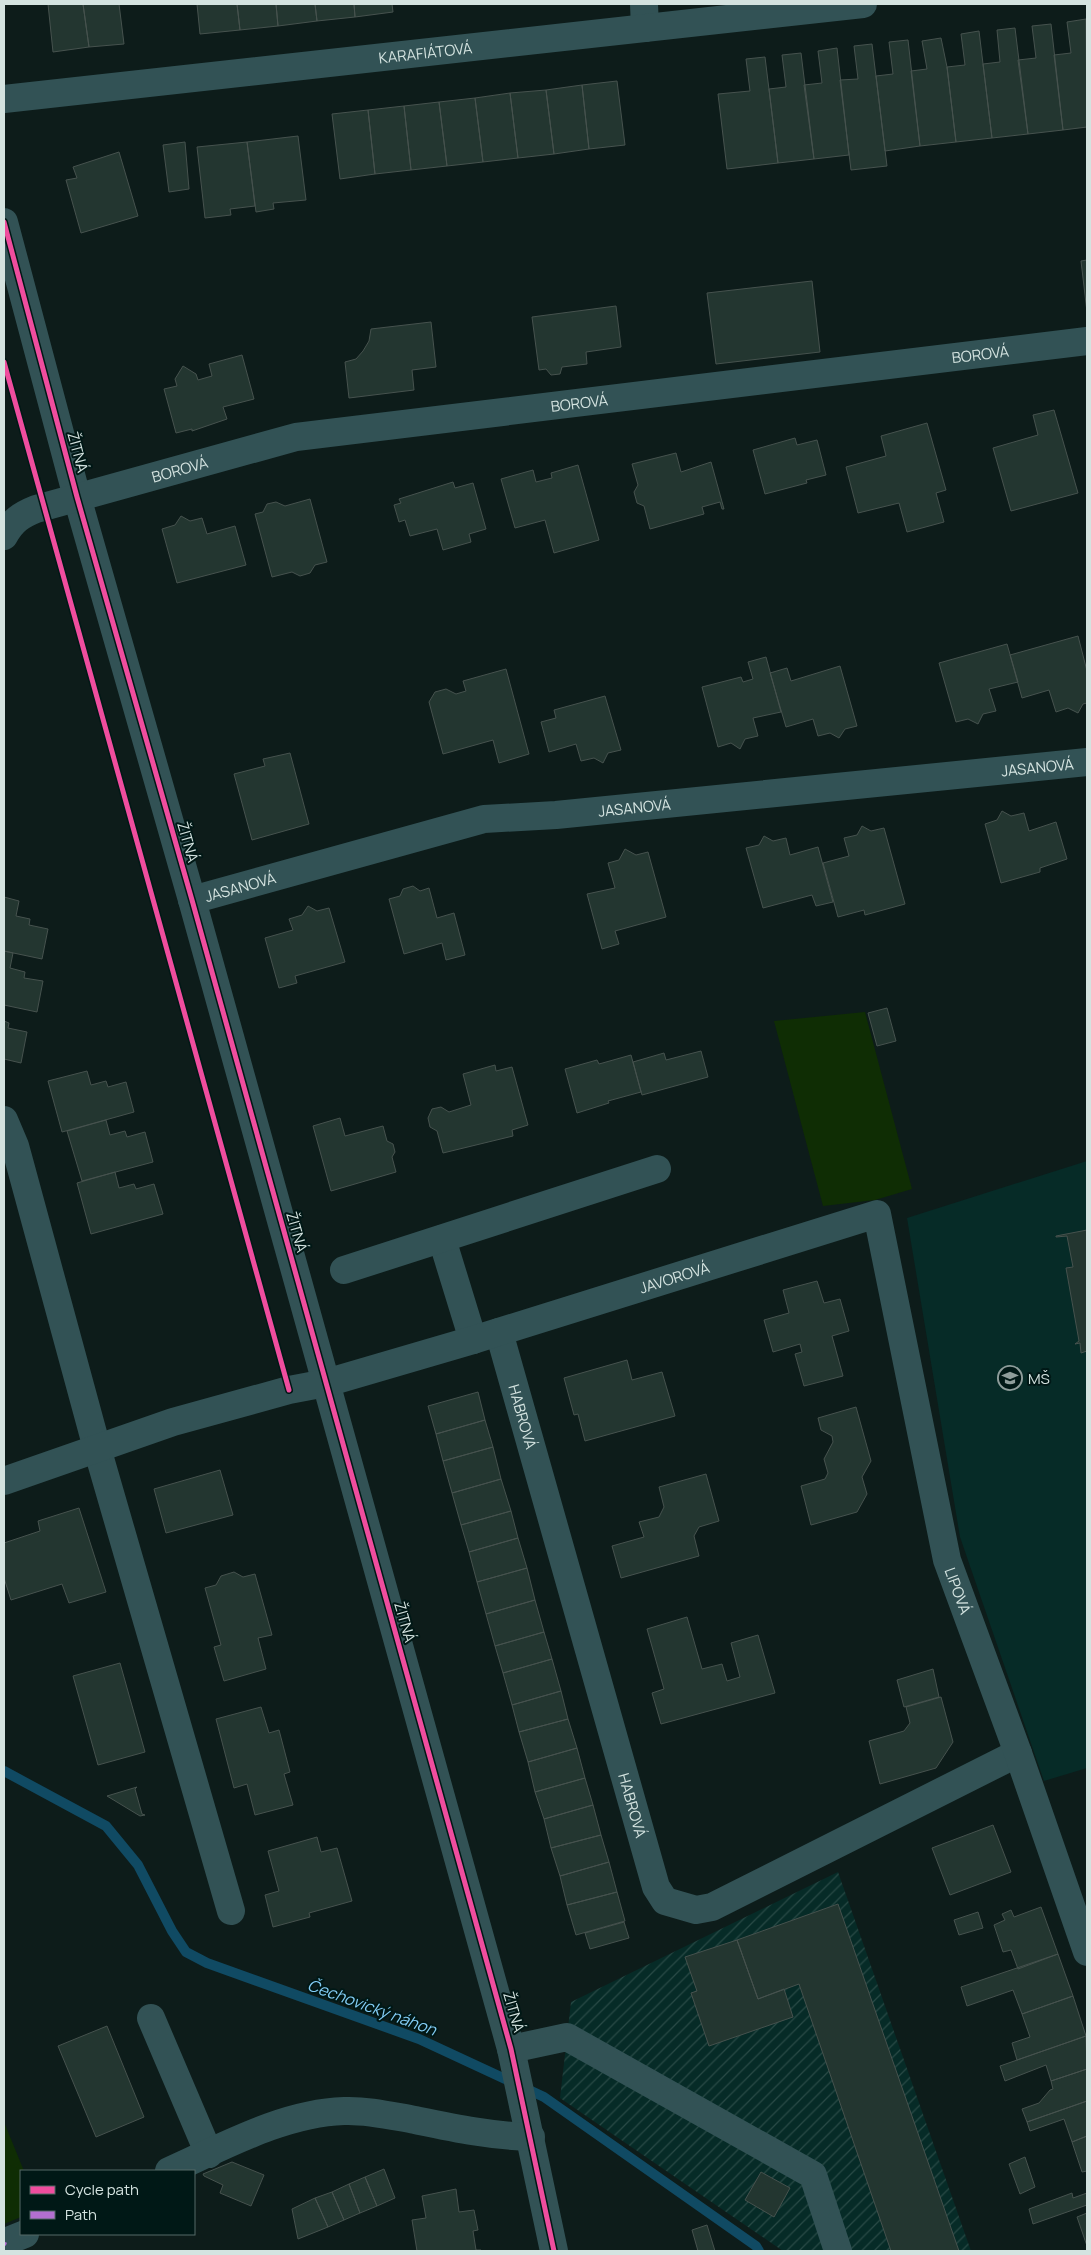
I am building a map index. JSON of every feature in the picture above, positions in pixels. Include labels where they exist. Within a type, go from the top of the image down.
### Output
[{"type":"street","name":"KARAFIÁTOVÁ","points":[[4,99],[644,16],[852,4]]},
{"type":"street","name":"ŽITNÁ","points":[[4,222],[77,497],[192,900],[513,2056],[554,2251]]},
{"type":"street","name":"BOROVÁ","points":[[77,497],[296,437],[1087,341]]},
{"type":"street","points":[[4,536],[9,526],[20,515],[77,497]]},
{"type":"street","name":"JASANOVÁ","points":[[192,900],[484,819],[556,815],[1087,762]]},
{"type":"street","points":[[4,1120],[15,1146],[97,1448],[231,1911]]},
{"type":"street","points":[[344,1270],[657,1169]]},
{"type":"street","name":"JAVOROVÁ","points":[[326,1383],[473,1340],[877,1214]]},
{"type":"street","name":"LIPOVÁ","points":[[877,1214],[947,1560],[1018,1753],[1087,1952]]},
{"type":"street","points":[[442,1238],[473,1340]]},
{"type":"street","name":"HABROVÁ","points":[[499,1332],[656,1887],[665,1901],[696,1910],[712,1908],[1018,1753]]},
{"type":"street","points":[[4,1482],[173,1422],[289,1390],[326,1383]]},
{"type":"street","points":[[151,2018],[210,2154]]},
{"type":"street","points":[[513,2056],[567,2037],[813,2175],[838,2251]]},
{"type":"street","points":[[171,2170],[259,2132],[304,2117],[343,2111],[374,2113],[497,2136],[529,2128]]},
{"type":"shaded area","name":"MŠ","points":[[1087,1161],[1087,1768],[1044,1781],[960,1537],[907,1218]]},
{"type":"shaded area","points":[[838,1872],[971,2251],[783,2251],[560,2098],[571,2002]]},
{"type":"green space","points":[[865,1012],[912,1189],[875,1200],[823,1206],[774,1021]]},
{"type":"green space","points":[[4,2122],[24,2170],[20,2170],[20,2217],[4,2224]]},
{"type":"building","points":[[48,4],[83,4],[89,47],[53,52]]},
{"type":"building","points":[[83,4],[119,4],[124,44],[89,47]]},
{"type":"building","points":[[197,4],[237,4],[240,30],[200,34]]},
{"type":"building","points":[[237,4],[276,4],[278,26],[240,30]]},
{"type":"building","points":[[276,4],[315,4],[317,21],[278,26]]},
{"type":"building","points":[[315,4],[354,4],[355,17],[317,21]]},
{"type":"building","points":[[354,4],[392,4],[393,12],[355,17]]},
{"type":"building","points":[[1086,19],[1087,127],[1063,130],[1054,55],[1071,53],[1067,22]]},
{"type":"building","points":[[1051,24],[1063,130],[1028,134],[1018,60],[1036,58],[1032,26]]},
{"type":"building","points":[[1015,28],[1028,134],[992,138],[983,64],[1000,62],[997,30]]},
{"type":"building","points":[[979,31],[992,138],[956,142],[947,67],[965,65],[961,34]]},
{"type":"building","points":[[941,38],[947,67],[956,142],[920,146],[911,71],[927,69],[922,41]]},
{"type":"building","points":[[908,40],[920,146],[885,151],[876,76],[893,74],[889,42]]},
{"type":"building","points":[[872,44],[887,166],[851,170],[840,80],[858,79],[854,46]]},
{"type":"building","points":[[837,48],[849,155],[814,159],[804,85],[822,83],[818,51]]},
{"type":"building","points":[[801,53],[814,159],[778,163],[769,89],[786,87],[782,55]]},
{"type":"building","points":[[765,57],[778,163],[727,169],[718,94],[750,91],[746,59]]},
{"type":"building","points":[[617,81],[625,145],[589,149],[582,85]]},
{"type":"building","points":[[582,85],[589,149],[554,154],[546,90]]},
{"type":"building","points":[[546,90],[554,154],[518,158],[510,93]]},
{"type":"building","points":[[510,93],[518,158],[483,162],[475,98]]},
{"type":"building","points":[[475,98],[483,162],[447,166],[439,102]]},
{"type":"building","points":[[439,102],[447,166],[411,170],[404,106]]},
{"type":"building","points":[[404,106],[411,170],[375,174],[368,110]]},
{"type":"building","points":[[368,110],[375,174],[340,179],[332,114]]},
{"type":"building","points":[[298,136],[306,200],[273,203],[274,209],[256,212],[247,142]]},
{"type":"building","points":[[185,142],[189,189],[169,192],[163,145]]},
{"type":"building","points":[[247,142],[255,206],[230,209],[231,215],[205,218],[197,147]]},
{"type":"building","points":[[119,152],[138,216],[81,233],[66,180],[77,178],[73,167]]},
{"type":"building","points":[[1087,260],[1087,312],[1081,261]]},
{"type":"building","points":[[812,281],[820,352],[716,364],[707,293]]},
{"type":"building","points":[[616,306],[621,347],[586,352],[587,364],[562,367],[560,374],[551,375],[546,369],[539,370],[532,317]]},
{"type":"building","points":[[431,322],[436,367],[412,370],[414,390],[349,398],[345,362],[356,359],[363,351],[369,341],[371,329]]},
{"type":"building","points":[[242,355],[254,399],[223,407],[227,419],[192,431],[192,429],[176,433],[164,389],[177,386],[175,379],[183,366],[196,374],[198,380],[212,376],[209,364]]},
{"type":"building","points":[[1054,410],[1078,493],[1011,511],[993,448],[1038,435],[1033,415]]},
{"type":"building","points":[[927,423],[946,490],[936,493],[944,522],[907,532],[899,503],[858,513],[846,467],[886,456],[881,436]]},
{"type":"building","points":[[795,438],[797,445],[817,440],[826,475],[806,480],[807,483],[765,494],[753,450]]},
{"type":"building","points":[[676,453],[681,472],[711,462],[724,509],[722,509],[720,502],[702,507],[704,514],[650,529],[644,506],[637,503],[634,492],[638,485],[632,464]]},
{"type":"building","points":[[578,465],[599,540],[554,553],[545,520],[515,528],[501,479],[533,470],[536,482],[552,478],[551,473]]},
{"type":"building","points":[[453,482],[455,488],[473,483],[486,529],[469,534],[471,542],[443,550],[437,529],[410,536],[405,520],[399,522],[394,505],[401,503],[399,499]]},
{"type":"building","points":[[310,499],[327,562],[315,565],[310,573],[300,576],[292,572],[272,577],[255,514],[263,512],[267,504],[276,502],[285,506]]},
{"type":"building","points":[[181,516],[190,521],[202,518],[207,534],[235,526],[246,565],[177,583],[162,529],[175,525]]},
{"type":"building","points":[[1078,636],[1087,671],[1087,703],[1083,704],[1078,713],[1068,708],[1056,712],[1049,690],[1022,698],[1010,655]]},
{"type":"building","points":[[1007,644],[1018,682],[989,689],[996,711],[983,714],[978,724],[968,719],[956,722],[939,663]]},
{"type":"building","points":[[766,657],[781,712],[753,718],[758,736],[745,739],[740,749],[731,743],[718,747],[702,687],[741,677],[743,682],[753,679],[748,662]]},
{"type":"building","points":[[840,666],[857,726],[845,729],[839,738],[830,733],[818,736],[813,719],[786,727],[770,673],[787,668],[791,681]]},
{"type":"building","points":[[506,669],[529,754],[499,763],[493,740],[443,754],[429,702],[435,692],[446,689],[456,694],[466,691],[463,681]]},
{"type":"building","points":[[605,696],[621,750],[608,753],[603,763],[594,758],[581,761],[576,744],[549,752],[541,722],[556,718],[554,710]]},
{"type":"building","points":[[290,753],[309,824],[252,840],[234,774],[265,766],[263,759]]},
{"type":"building","points":[[1002,811],[1011,816],[1024,813],[1029,831],[1056,822],[1067,859],[1040,868],[1040,872],[1001,883],[985,824],[997,820]]},
{"type":"building","points":[[862,826],[871,831],[884,828],[905,904],[865,915],[864,910],[838,917],[823,863],[849,856],[844,838],[857,835]]},
{"type":"building","points":[[764,836],[773,841],[786,838],[790,855],[818,847],[833,902],[816,906],[812,895],[763,908],[746,848],[759,845]]},
{"type":"building","points":[[625,849],[636,855],[648,852],[666,917],[615,931],[619,944],[602,949],[587,894],[615,888],[608,863],[619,860]]},
{"type":"building","points":[[413,886],[420,891],[429,888],[437,918],[454,913],[465,955],[446,960],[442,943],[404,954],[389,899],[400,896],[403,889]]},
{"type":"building","points":[[4,897],[19,901],[16,916],[30,919],[29,925],[48,929],[42,959],[4,951]]},
{"type":"building","points":[[308,906],[317,911],[329,908],[345,962],[295,976],[297,983],[279,988],[265,938],[293,930],[289,919],[302,915]]},
{"type":"building","points":[[4,951],[13,953],[10,968],[25,972],[24,978],[43,981],[37,1012],[4,1005]]},
{"type":"building","points":[[887,1008],[896,1041],[877,1046],[868,1013]]},
{"type":"building","points":[[4,1021],[9,1023],[8,1028],[27,1032],[21,1063],[4,1059]]},
{"type":"building","points":[[701,1051],[708,1077],[642,1095],[633,1062],[664,1053],[666,1060]]},
{"type":"building","points":[[631,1055],[641,1092],[608,1101],[609,1103],[577,1113],[565,1069],[597,1060],[599,1064]]},
{"type":"building","points":[[495,1065],[496,1071],[512,1067],[528,1125],[512,1130],[513,1136],[443,1153],[437,1131],[430,1127],[428,1118],[432,1109],[441,1107],[449,1112],[471,1105],[463,1074]]},
{"type":"building","points":[[87,1071],[91,1085],[106,1081],[108,1087],[126,1082],[134,1112],[62,1132],[48,1081]]},
{"type":"building","points":[[340,1118],[345,1136],[383,1126],[387,1141],[393,1144],[395,1152],[392,1157],[396,1172],[331,1191],[313,1126]]},
{"type":"building","points":[[106,1120],[110,1135],[125,1131],[127,1137],[145,1132],[153,1162],[82,1181],[67,1131]]},
{"type":"building","points":[[115,1172],[119,1188],[134,1184],[136,1189],[154,1184],[163,1214],[91,1234],[77,1183]]},
{"type":"building","points":[[1087,1230],[1087,1351],[1081,1353],[1080,1343],[1075,1344],[1079,1341],[1066,1268],[1073,1267],[1067,1236],[1056,1236]]},
{"type":"building","points":[[817,1281],[824,1303],[840,1299],[849,1331],[832,1336],[843,1376],[804,1386],[795,1354],[802,1352],[800,1344],[773,1352],[764,1320],[789,1313],[783,1290]]},
{"type":"building","points":[[627,1360],[632,1380],[662,1372],[675,1416],[585,1441],[578,1414],[574,1415],[564,1378]]},
{"type":"building","points":[[478,1392],[485,1420],[436,1434],[428,1406]]},
{"type":"building","points":[[856,1407],[871,1461],[862,1477],[867,1494],[857,1512],[811,1525],[801,1486],[825,1479],[828,1473],[824,1459],[833,1442],[832,1436],[821,1430],[818,1418]]},
{"type":"building","points":[[485,1420],[493,1447],[443,1461],[436,1434]]},
{"type":"building","points":[[493,1447],[501,1479],[452,1493],[443,1461]]},
{"type":"building","points":[[220,1470],[233,1515],[166,1533],[154,1489]]},
{"type":"building","points":[[706,1474],[719,1521],[699,1527],[694,1536],[699,1556],[621,1578],[612,1546],[644,1537],[639,1522],[659,1517],[664,1507],[659,1487]]},
{"type":"building","points":[[501,1479],[511,1511],[461,1525],[452,1493]]},
{"type":"building","points":[[79,1508],[106,1592],[69,1603],[62,1584],[11,1600],[4,1578],[4,1543],[40,1531],[38,1521]]},
{"type":"building","points":[[511,1511],[518,1538],[469,1552],[461,1525]]},
{"type":"building","points":[[518,1538],[527,1568],[477,1582],[469,1552]]},
{"type":"building","points":[[527,1568],[535,1600],[486,1614],[477,1582]]},
{"type":"building","points":[[234,1572],[243,1577],[255,1574],[272,1635],[258,1638],[266,1669],[224,1681],[214,1647],[221,1645],[205,1588],[216,1585],[221,1576]]},
{"type":"building","points":[[535,1600],[544,1632],[495,1646],[486,1614]]},
{"type":"building","points":[[687,1617],[702,1669],[722,1664],[727,1681],[740,1677],[731,1643],[758,1635],[775,1693],[661,1724],[652,1693],[664,1689],[647,1629]]},
{"type":"building","points":[[544,1632],[552,1659],[503,1673],[495,1646]]},
{"type":"building","points":[[552,1659],[561,1691],[512,1705],[503,1673]]},
{"type":"building","points":[[120,1663],[145,1752],[98,1765],[73,1676]]},
{"type":"building","points":[[933,1669],[939,1697],[904,1707],[897,1680]]},
{"type":"building","points":[[561,1691],[568,1719],[519,1732],[512,1705]]},
{"type":"building","points":[[941,1697],[953,1742],[936,1768],[880,1784],[869,1741],[904,1731],[910,1723],[906,1707]]},
{"type":"building","points":[[261,1707],[269,1733],[279,1730],[290,1772],[284,1774],[293,1805],[255,1815],[247,1784],[234,1788],[216,1719]]},
{"type":"building","points":[[568,1719],[577,1748],[528,1762],[519,1732]]},
{"type":"building","points":[[577,1748],[585,1778],[535,1792],[528,1762]]},
{"type":"building","points":[[585,1778],[593,1805],[544,1819],[535,1792]]},
{"type":"building","points":[[137,1787],[135,1789],[142,1814],[145,1815],[140,1816],[107,1796]]},
{"type":"building","points":[[593,1805],[601,1835],[551,1848],[544,1819]]},
{"type":"building","points":[[993,1825],[1011,1872],[950,1895],[932,1848]]},
{"type":"building","points":[[601,1835],[609,1862],[560,1876],[551,1848]]},
{"type":"building","points":[[317,1837],[321,1852],[337,1848],[352,1901],[309,1913],[310,1917],[273,1927],[265,1895],[279,1891],[268,1851]]},
{"type":"building","points":[[609,1862],[617,1892],[567,1905],[560,1876]]},
{"type":"building","points":[[617,1892],[625,1921],[576,1935],[567,1905]]},
{"type":"building","points":[[838,1904],[959,2251],[891,2251],[799,1984],[758,1999],[737,1940]]},
{"type":"building","points":[[1041,1907],[1058,1954],[1018,1969],[1011,1950],[1003,1952],[994,1925],[1005,1920],[1002,1914],[1011,1910],[1014,1917]]},
{"type":"building","points":[[978,1912],[983,1928],[959,1935],[954,1920]]},
{"type":"building","points":[[624,1922],[629,1938],[590,1949],[585,1933]]},
{"type":"building","points":[[737,1940],[758,1999],[784,1989],[793,2017],[709,2046],[691,1993],[697,1991],[685,1957]]},
{"type":"building","points":[[1058,1954],[1073,1996],[1022,2014],[1013,1990],[967,2006],[961,1987]]},
{"type":"building","points":[[1073,1996],[1086,2036],[1017,2060],[1012,2043],[1030,2037],[1022,2014]]},
{"type":"building","points":[[107,2026],[144,2117],[96,2137],[58,2046]]},
{"type":"building","points":[[1086,2036],[1087,2069],[1051,2081],[1046,2065],[1005,2081],[1000,2066]]},
{"type":"building","points":[[1087,2069],[1087,2101],[1027,2122],[1022,2109],[1039,2103],[1053,2089],[1051,2081]]},
{"type":"building","points":[[1087,2101],[1087,2136],[1072,2142],[1064,2119],[1030,2131],[1027,2122]]},
{"type":"building","points":[[1087,2136],[1087,2171],[1082,2172],[1072,2142]]},
{"type":"building","points":[[1025,2157],[1035,2187],[1020,2194],[1009,2164]]},
{"type":"building","points":[[232,2162],[264,2175],[251,2206],[220,2193],[223,2185],[203,2174]]},
{"type":"building","points":[[384,2169],[395,2198],[377,2206],[365,2177]]},
{"type":"building","points":[[761,2172],[790,2188],[774,2217],[745,2200]]},
{"type":"building","points":[[365,2177],[377,2206],[360,2213],[349,2184]]},
{"type":"building","points":[[349,2184],[360,2213],[344,2220],[332,2192]]},
{"type":"building","points":[[456,2189],[459,2212],[474,2210],[478,2230],[473,2231],[476,2250],[481,2251],[417,2251],[412,2220],[426,2218],[422,2196]]},
{"type":"building","points":[[332,2192],[344,2220],[328,2227],[315,2198]]},
{"type":"building","points":[[1072,2193],[1073,2198],[1087,2193],[1087,2205],[1033,2224],[1029,2209]]},
{"type":"building","points":[[315,2198],[328,2227],[298,2239],[292,2209]]},
{"type":"building","points":[[1087,2213],[1087,2246],[1077,2217]]},
{"type":"building","points":[[707,2225],[715,2251],[698,2251],[692,2230]]},
{"type":"waterway","name":"Čechovický náhon","points":[[4,1771],[106,1826],[138,1865],[172,1931],[186,1952],[207,1963],[419,2039],[544,2097],[756,2246],[759,2251]]},
{"type":"cycle path","points":[[4,222],[77,497],[192,900],[511,2049],[554,2251]]},
{"type":"cycle path","points":[[4,362],[289,1390]]},
{"type":"place","name":"MŠ","points":[[1010,1378]]}]
